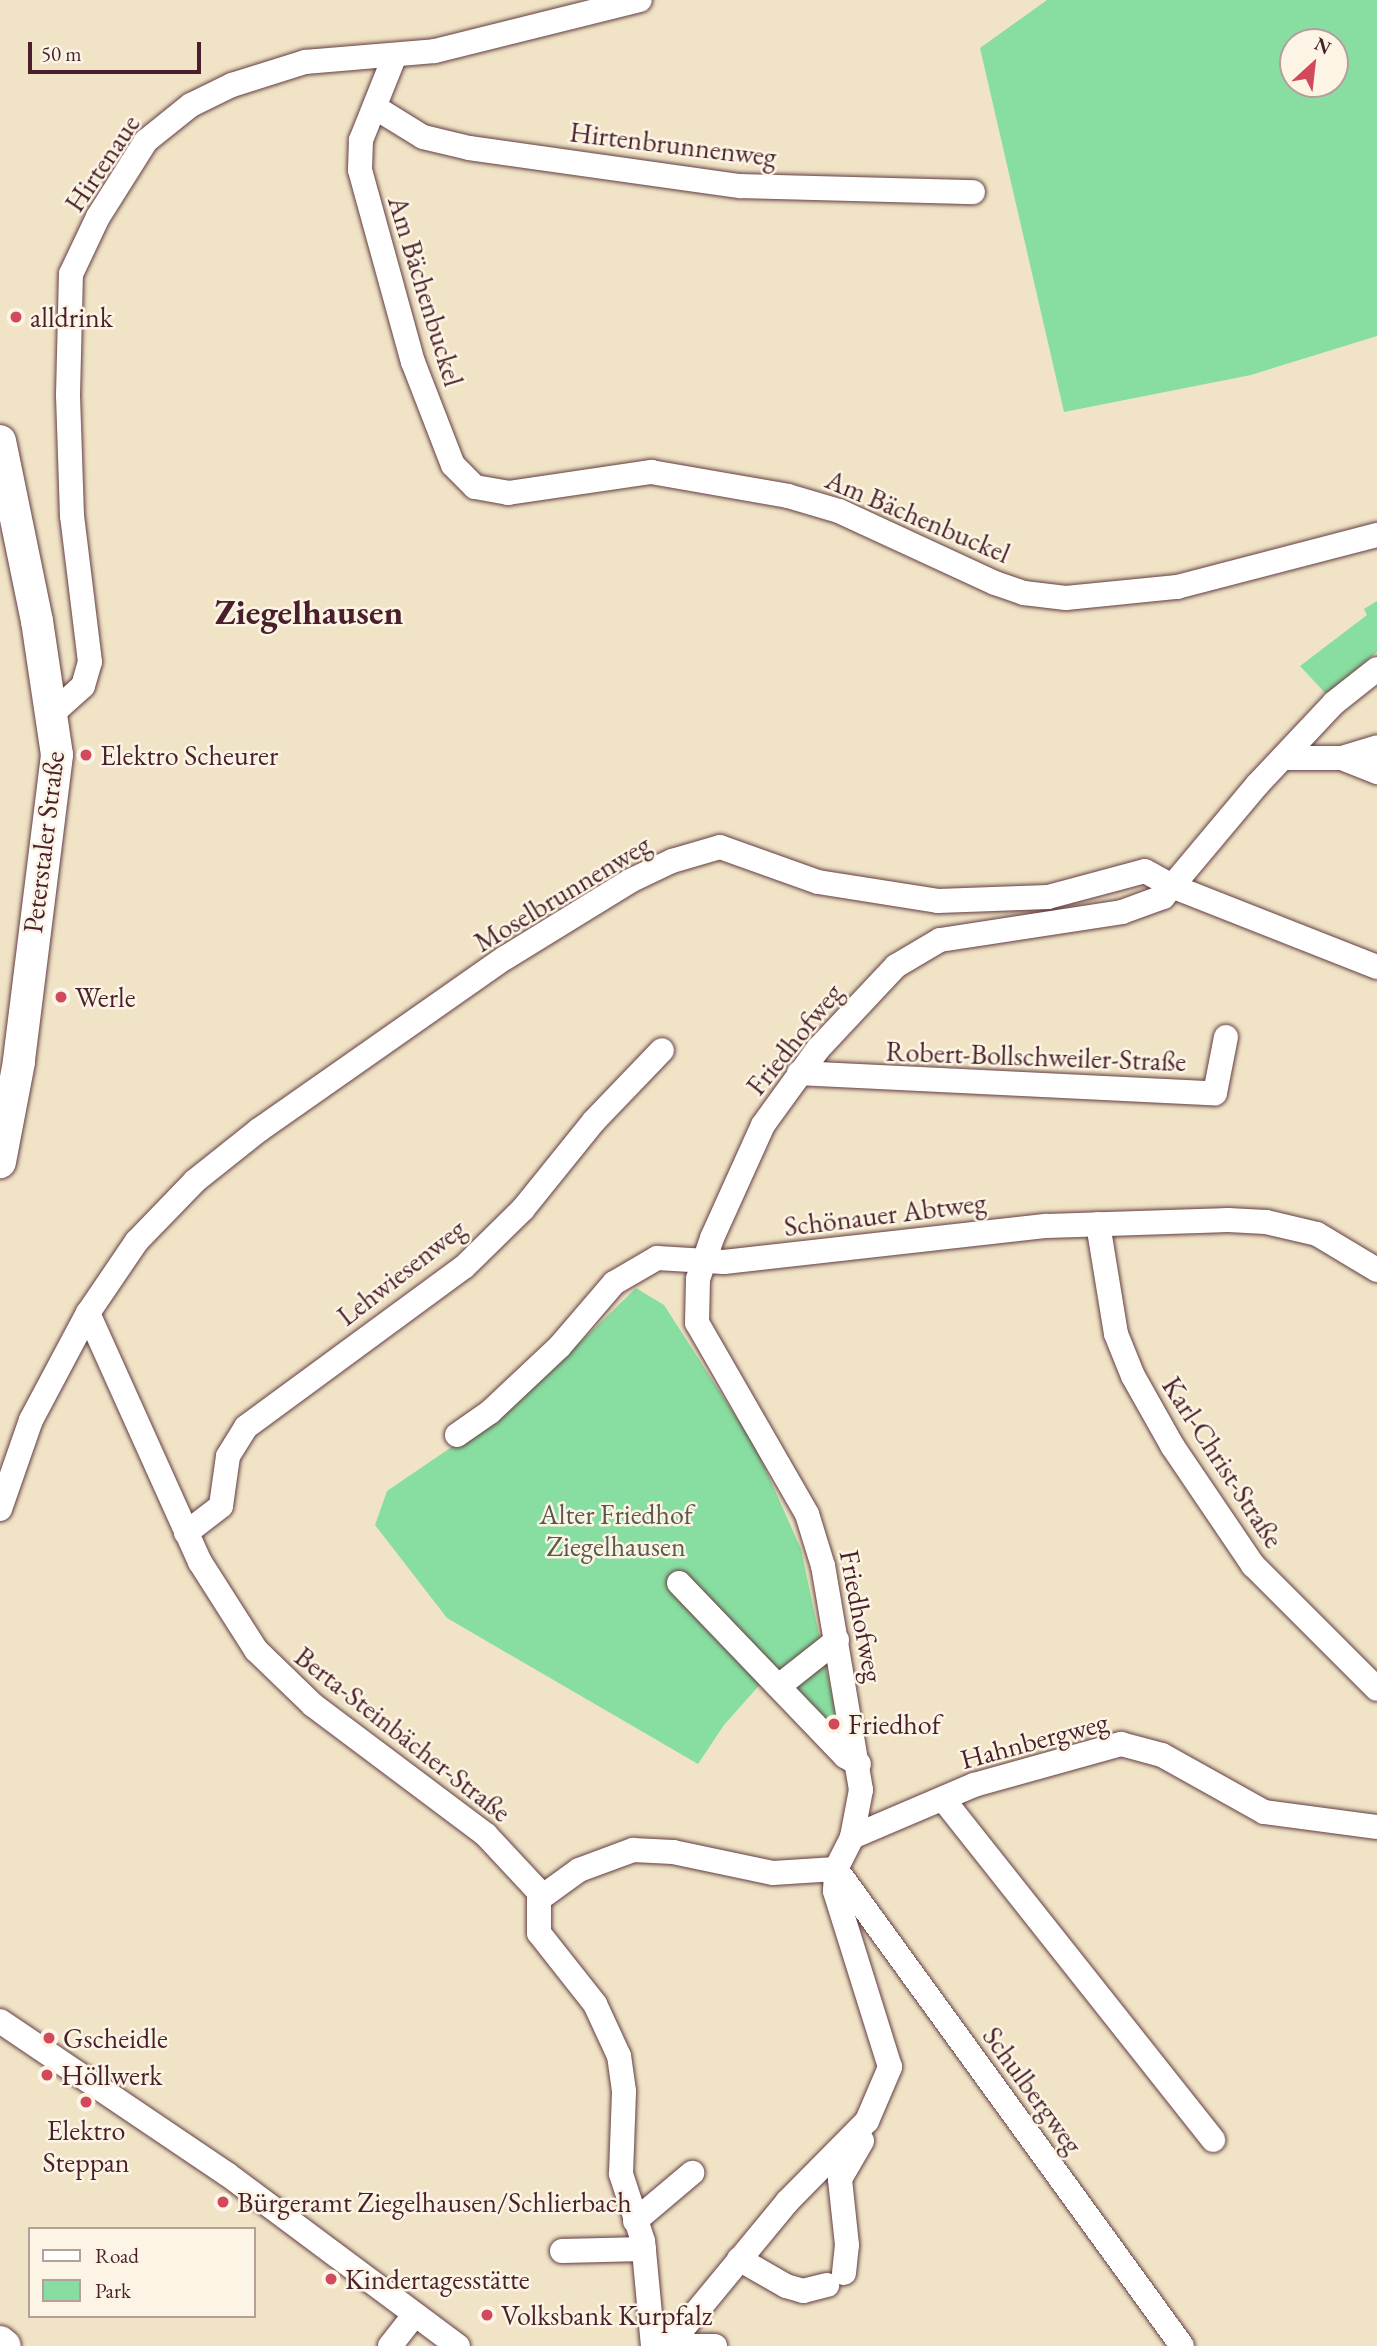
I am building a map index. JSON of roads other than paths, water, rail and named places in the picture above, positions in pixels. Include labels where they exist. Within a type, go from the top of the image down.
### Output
[{"type":"main road","name":"Peterstaler Straße","points":[[0,441],[53,713],[57,755],[0,1162]]},
{"type":"main road","points":[[0,2342],[5,2346]]},
{"type":"street","name":"Hirtenaue","points":[[53,713],[83,686],[90,662],[74,553],[68,313],[71,274],[98,217],[146,141],[191,105],[232,85],[305,62],[435,51],[640,0]]},
{"type":"street","name":"Am Bächenbuckel","points":[[395,55],[361,140],[359,157],[374,229],[414,362],[447,451],[459,475],[475,487],[508,493],[651,472],[788,496],[839,511],[995,583],[1024,593],[1066,598],[1177,587],[1377,535]]},
{"type":"street","name":"Hirtenbrunnenweg","points":[[376,108],[424,137],[469,148],[741,186],[972,192]]},
{"type":"street","points":[[1174,887],[1216,829],[1334,703],[1377,669]]},
{"type":"street","points":[[1283,758],[1373,757]]},
{"type":"street","name":"Moselbrunnenweg","points":[[0,1508],[32,1420],[88,1313],[137,1241],[232,1149],[505,958],[630,881],[672,861],[720,847],[818,882],[938,901],[1048,897],[1145,871],[1174,887],[1377,967]]},
{"type":"street","name":"Friedhofweg","points":[[836,1869],[852,1837],[860,1799],[859,1764],[823,1566],[807,1514],[697,1323],[695,1296],[704,1259],[763,1125],[799,1073],[896,966],[940,940],[1122,912],[1147,905],[1174,887]]},
{"type":"street","name":"Robert-Bollschweiler-Straße","points":[[799,1073],[1215,1093],[1226,1037]]},
{"type":"street","name":"Lehwiesenweg","points":[[186,1533],[218,1511],[228,1457],[246,1427],[464,1266],[523,1209],[594,1121],[662,1050]]},
{"type":"street","name":"Schönauer Abtweg","points":[[457,1435],[490,1412],[551,1355],[627,1272],[657,1258],[750,1260],[942,1236],[1098,1224],[1228,1220],[1275,1223],[1317,1234],[1377,1270]]},
{"type":"street","name":"Karl-Christ-Straße","points":[[1098,1224],[1116,1334],[1133,1376],[1173,1447],[1253,1565],[1377,1689]]},
{"type":"street","name":"Berta-Steinbächer-Straße","points":[[88,1313],[186,1533],[241,1629],[278,1675],[486,1835],[542,1895]]},
{"type":"street","points":[[679,1583],[845,1756],[859,1764]]},
{"type":"street","points":[[779,1686],[837,1640]]},
{"type":"street","name":"Hahnbergweg","points":[[852,1837],[987,1781],[1121,1744],[1162,1755],[1264,1812],[1377,1827]]},
{"type":"street","name":"Hahnbergweg","points":[[943,1799],[1213,2140]]},
{"type":"street","points":[[641,1850],[773,1873],[836,1869],[837,1899],[890,2062],[867,2121],[787,2202],[661,2345],[643,2249],[621,2174],[624,2091],[619,2056],[595,2004],[539,1933],[536,1912],[542,1895],[597,1862],[641,1850]]},
{"type":"street","name":"Schulbergweg","points":[[836,1869],[1182,2346]]},
{"type":"street","points":[[0,2021],[227,2174],[458,2346]]},
{"type":"street","points":[[739,2259],[786,2286],[803,2291],[836,2279],[847,2245],[840,2179],[868,2132],[867,2121]]},
{"type":"street","points":[[635,2221],[692,2173]]},
{"type":"street","points":[[562,2251],[643,2249]]},
{"type":"street","points":[[390,2346],[414,2315]]},
{"type":"street","points":[[661,2345],[715,2346]]},
{"type":"place","name":"alldrink","points":[[16,317]]},
{"type":"place","name":"Elektro Scheurer","points":[[86,755]]},
{"type":"place","name":"Werle","points":[[61,997]]},
{"type":"place","name":"Friedhof","points":[[834,1724]]},
{"type":"place","name":"Gscheidle","points":[[49,2038]]},
{"type":"place","name":"Höllwerk","points":[[47,2075]]},
{"type":"place","name":"Elektro Steppan","points":[[86,2102]]},
{"type":"place","name":"Bürgeramt Ziegelhausen/Schlierbach","points":[[223,2202]]},
{"type":"place","name":"Kindertagesstätte","points":[[331,2279]]},
{"type":"place","name":"Volksbank Kurpfalz","points":[[487,2315]]},
{"type":"district","name":"Ziegelhausen","points":[[309,612]]},
{"type":"park label","name":"Alter Friedhof Ziegelhausen","points":[[616,1530]]}]
